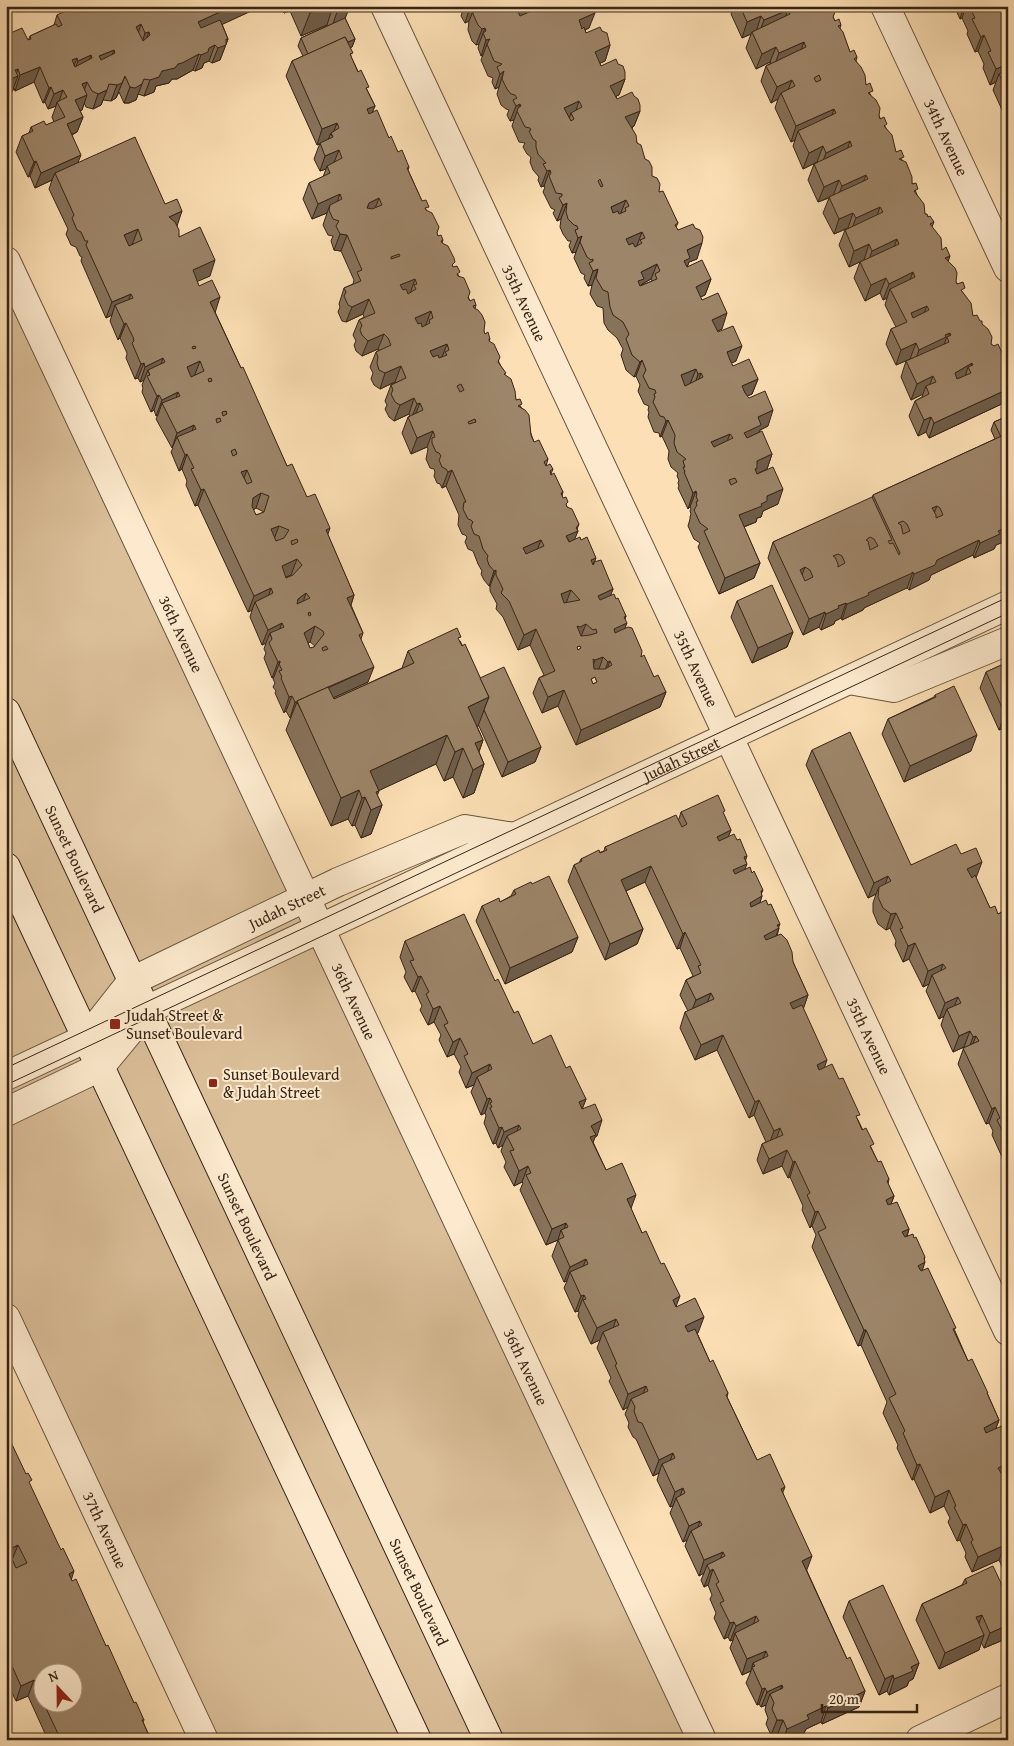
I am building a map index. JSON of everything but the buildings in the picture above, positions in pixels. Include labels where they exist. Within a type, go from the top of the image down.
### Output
[{"type":"street","name":"35th Avenue","points":[[385,6],[1008,1331]]},
{"type":"street","name":"34th Avenue","points":[[885,6],[1008,268]]},
{"type":"street","name":"36th Avenue","points":[[6,261],[702,1740]]},
{"type":"street","name":"Judah Street","points":[[6,1076],[1008,605]]},
{"type":"street","points":[[849,680],[894,688],[1008,641]]},
{"type":"street","name":"Sunset Boulevard","points":[[6,712],[489,1740]]},
{"type":"street","name":"Judah Street","points":[[87,1038],[132,981],[338,882],[465,829],[514,838]]},
{"type":"street","points":[[6,867],[417,1740]]},
{"type":"street","name":"Judah Street","points":[[6,1112],[100,1067],[146,1010]]},
{"type":"street","name":"37th Avenue","points":[[6,1318],[204,1740]]},
{"type":"street","points":[[920,1740],[1008,1698]]},
{"type":"shaded area","points":[[6,261],[701,1740],[204,1740],[6,1319]]},
{"type":"tram line","points":[[6,1068],[1008,597]]},
{"type":"tram line","points":[[6,1085],[1008,613]]},
{"type":"place","name":"Judah Street & Sunset Boulevard","points":[[115,1024]]},
{"type":"place","name":"Sunset Boulevard & Judah Street","points":[[213,1083]]}]
